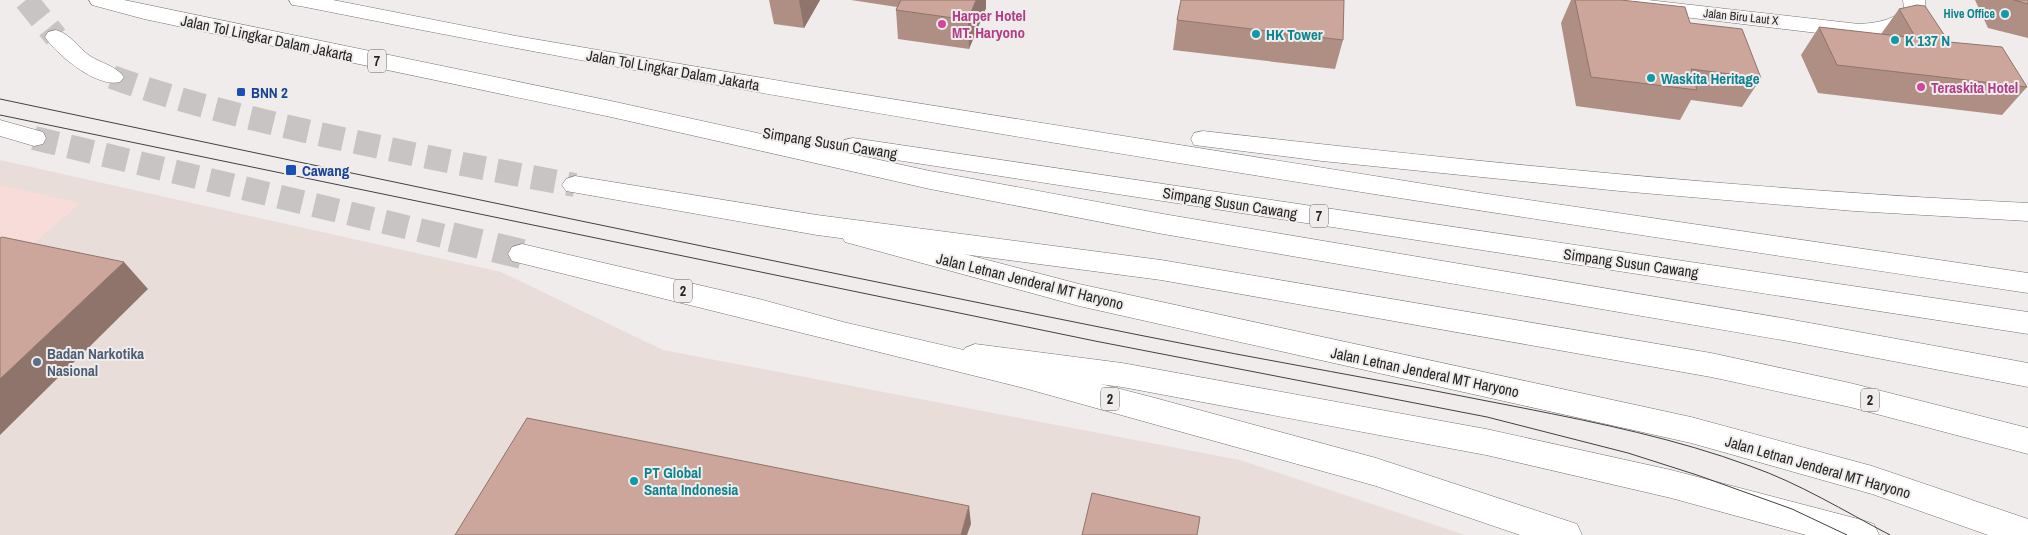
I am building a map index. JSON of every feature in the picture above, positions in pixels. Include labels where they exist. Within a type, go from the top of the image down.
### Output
[{"type":"main road","name":"Jalan Tol Lingkar Dalam Jakarta","points":[[100,0],[144,12],[611,109]]},
{"type":"main road","name":"Jalan Tol Lingkar Dalam Jakarta","points":[[300,0],[516,43],[810,94]]},
{"type":"main road","name":"Jalan Biru Laut X","points":[[1592,0],[1859,32],[1887,27],[1908,18],[1915,10],[1914,0]]},
{"type":"main road","points":[[56,37],[82,62],[112,77]]},
{"type":"main road","points":[[810,94],[1442,165],[1790,196],[2028,212]]},
{"type":"main road","points":[[810,94],[1471,200],[2028,283]]},
{"type":"main road","name":"Simpang Susun Cawang","points":[[611,109],[2028,323]]},
{"type":"main road","points":[[611,109],[817,156],[1144,220],[1778,328],[2028,375]]},
{"type":"main road","points":[[0,128],[34,138]]},
{"type":"main road","name":"Jalan Letnan Jenderal MT Haryono","points":[[575,185],[817,225],[1161,270],[1701,364],[1850,395],[2028,441]]},
{"type":"main road","name":"Jalan Letnan Jenderal MT Haryono","points":[[817,225],[1079,295],[1691,430],[1872,480],[2028,534]]},
{"type":"main road","name":"2","points":[[522,254],[730,302],[843,334],[1024,376],[1155,411],[1376,472],[1566,535]]},
{"type":"main road","points":[[843,334],[988,358],[1122,375],[1486,442],[1671,484],[1862,535]]},
{"type":"shaded area","points":[[0,160],[501,272],[663,350],[1240,460],[1465,535],[0,535]]},
{"type":"shaded area","points":[[0,185],[81,203],[0,272]]},
{"type":"building","points":[[901,0],[976,0],[968,20],[896,10]]},
{"type":"building","points":[[1181,0],[1344,0],[1343,40],[1177,20]]},
{"type":"building","points":[[1575,0],[1621,0],[1685,7],[1690,23],[1742,29],[1761,78],[1691,69],[1697,90],[1591,77]]},
{"type":"building","points":[[2014,0],[2028,0],[2028,4]]},
{"type":"building","points":[[1917,5],[1925,6],[1949,42],[2002,47],[2027,87],[1837,65],[1819,27],[1916,38],[1899,9]]},
{"type":"building","points":[[0,238],[124,262],[0,379]]},
{"type":"building","name":"PT Global Santa Indonesia","points":[[527,418],[969,506],[961,535],[455,535]]},
{"type":"building","points":[[1092,493],[1200,517],[1197,535],[1082,535]]},
{"type":"tunnel","points":[[26,0],[56,37]]},
{"type":"tunnel","points":[[112,77],[184,100],[282,125],[440,160],[575,185]]},
{"type":"tunnel","points":[[34,138],[456,239]]},
{"type":"tunnel","points":[[451,237],[522,254]]},
{"type":"tram line","points":[[0,99],[1187,345],[1475,398],[1609,426],[1722,456],[1768,473],[1804,489],[1890,535]]},
{"type":"tram line","points":[[0,115],[1095,341],[1487,417],[1628,453],[1697,475],[1792,509],[1847,535]]},
{"type":"place","name":"Hive Office","points":[[2005,14]]},
{"type":"place","name":"Harper Hotel MT. Haryono","points":[[942,24]]},
{"type":"place","name":"HK Tower","points":[[1256,34]]},
{"type":"place","name":"K 137 N","points":[[1895,40]]},
{"type":"place","name":"Waskita Heritage","points":[[1651,78]]},
{"type":"place","name":"Teraskita Hotel","points":[[1921,87]]},
{"type":"place","name":"BNN 2","points":[[241,92]]},
{"type":"place","name":"Cawang","points":[[291,170]]},
{"type":"place","name":"Badan Narkotika Nasional","points":[[37,362]]},
{"type":"place","name":"PT Global Santa Indonesia","points":[[634,481]]}]
